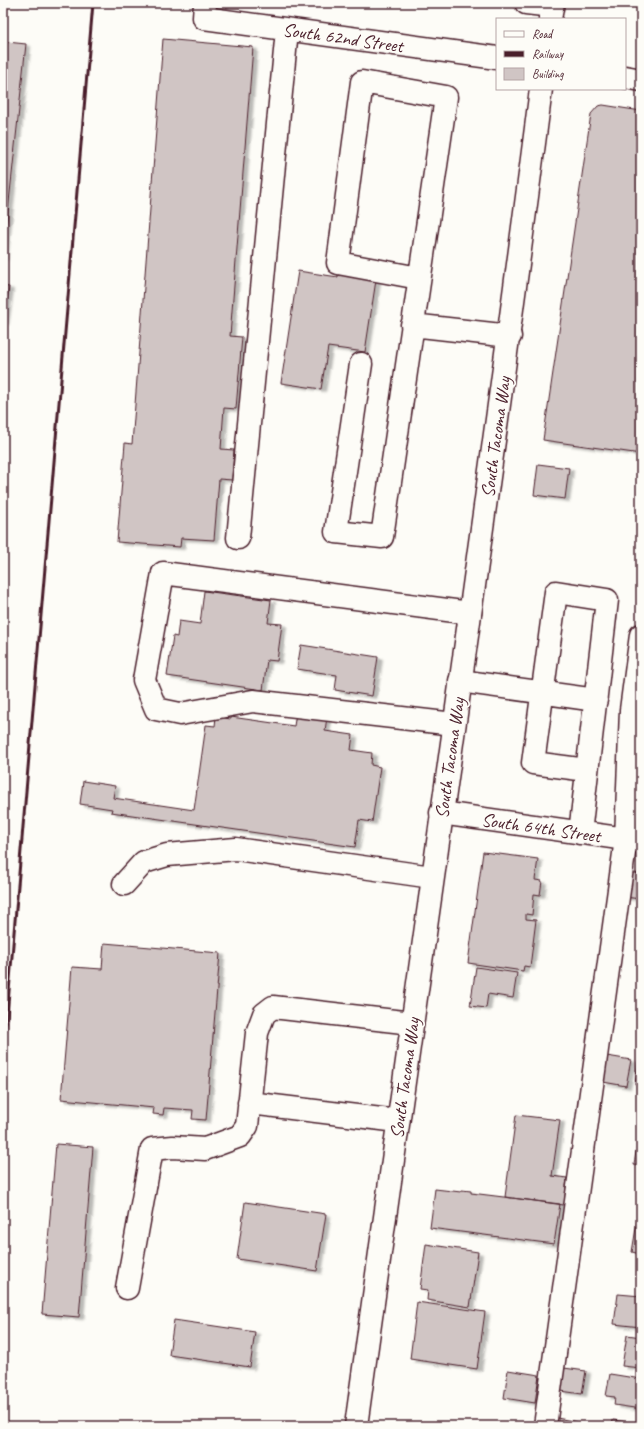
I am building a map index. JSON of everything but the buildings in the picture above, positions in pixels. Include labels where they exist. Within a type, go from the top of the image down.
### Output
[{"type":"main road","points":[[526,3],[552,9]]},
{"type":"main road","name":"South 62nd Street","points":[[205,10],[287,30],[496,58]]},
{"type":"main road","points":[[238,538],[287,30]]},
{"type":"main road","points":[[626,77],[641,80]]},
{"type":"main road","points":[[361,364],[336,532],[382,537],[446,97],[362,82],[338,263],[419,278]]},
{"type":"main road","name":"South Tacoma Way","points":[[356,1426],[441,813],[510,336],[541,90]]},
{"type":"main road","points":[[412,325],[510,336]]},
{"type":"main road","points":[[454,724],[253,701],[180,714],[156,709],[144,680],[163,574],[470,613]]},
{"type":"main road","points":[[580,833],[588,770],[607,600],[556,592],[533,762],[588,770]]},
{"type":"main road","points":[[545,1426],[633,840],[631,710],[641,635]]},
{"type":"main road","points":[[460,681],[596,700]]},
{"type":"main road","name":"South 64th Street","points":[[441,813],[633,840]]},
{"type":"main road","points":[[124,884],[144,862],[167,855],[236,849],[432,877]]},
{"type":"main road","points":[[127,1288],[152,1149],[173,1147],[206,1150],[240,1136],[247,1126],[257,1033],[264,1014],[272,1007],[412,1022]]},
{"type":"main road","points":[[249,1103],[398,1120]]},
{"type":"railway","points":[[3,1062],[93,3]]}]
